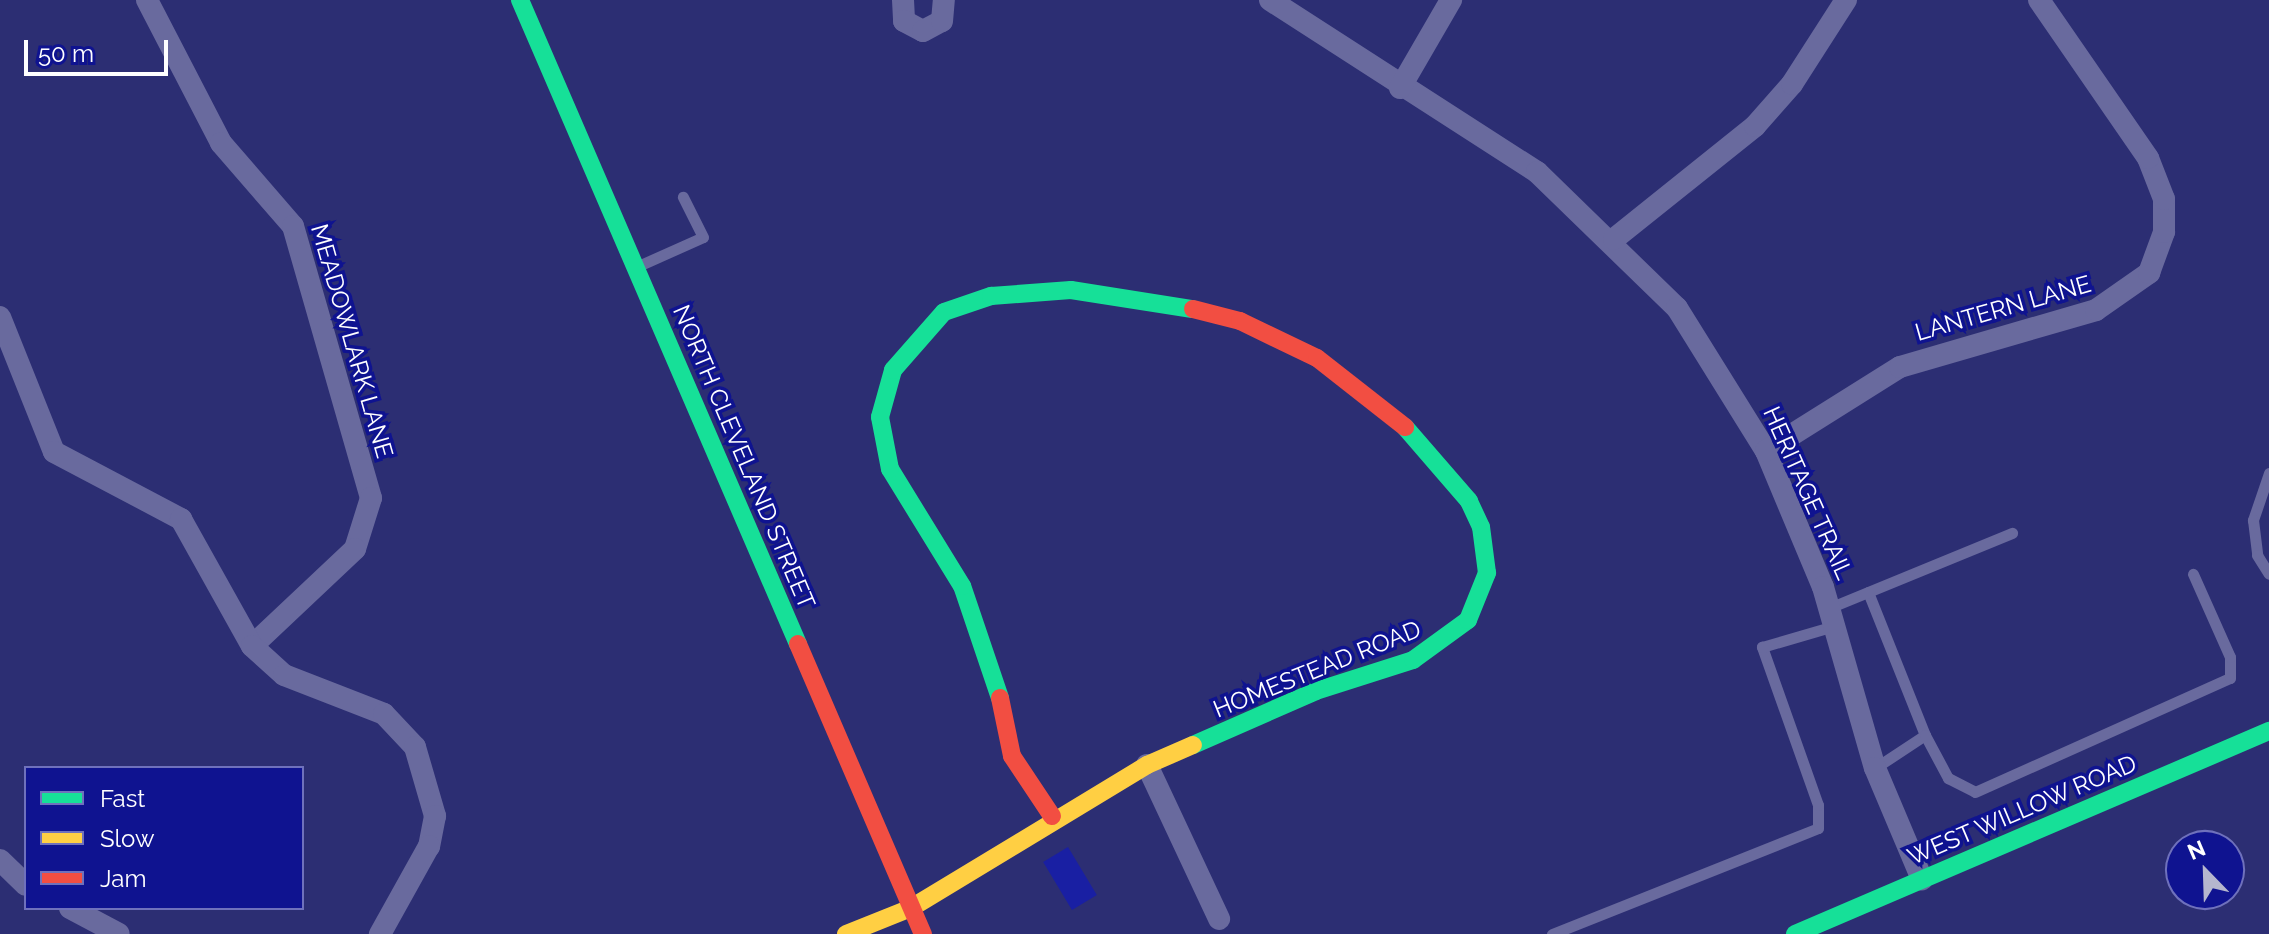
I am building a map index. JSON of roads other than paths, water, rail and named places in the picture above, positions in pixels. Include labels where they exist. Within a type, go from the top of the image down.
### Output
[{"type":"street","name":"MEADOWLARK LANE","points":[[147,0],[221,143],[293,226],[371,498],[355,549],[252,646]]},
{"type":"street","name":"NORTH CLEVELAND STREET","points":[[520,0],[923,934]]},
{"type":"street","points":[[903,0],[904,21],[923,31],[942,21],[944,0]]},
{"type":"street","name":"HERITAGE TRAIL","points":[[1270,0],[1400,88],[1537,172],[1614,239],[1677,308],[1766,451],[1831,617],[1875,768],[1922,879]]},
{"type":"street","points":[[1400,88],[1451,0]]},
{"type":"street","points":[[1614,239],[1755,126],[1792,84],[1846,0]]},
{"type":"street","name":"LANTERN LANE","points":[[1766,451],[1900,367],[2096,310],[2149,273],[2164,232],[2164,199],[2148,158],[2039,0]]},
{"type":"street","name":"HOMESTEAD ROAD","points":[[846,934],[911,908],[1052,816],[1147,765],[1441,644],[1479,598],[1487,573],[1481,527],[1452,478],[1394,414],[1317,358],[1240,321],[1157,299],[1071,290],[991,296],[944,312],[906,349],[882,392],[882,443],[902,494],[962,586],[995,676],[1015,765],[1052,816]]},
{"type":"street","points":[[0,317],[54,452],[181,519],[252,646],[284,675],[384,714],[415,747],[435,816],[429,846],[380,934]]},
{"type":"street","name":"WEST WILLOW ROAD","points":[[1795,934],[2269,731]]},
{"type":"street","points":[[1147,765],[1219,919]]},
{"type":"street","points":[[0,860],[24,883]]},
{"type":"street","points":[[74,910],[119,934]]},
{"type":"lane","points":[[636,267],[703,237],[683,197]]},
{"type":"lane","points":[[2269,473],[2253,520],[2257,555],[2269,574]]},
{"type":"lane","points":[[1552,934],[1818,828],[1818,805],[1762,647],[1831,617],[1868,592],[2012,533]]},
{"type":"lane","points":[[1868,592],[1925,735],[1948,778],[1975,792],[2230,678],[2230,657],[2193,574]]},
{"type":"lane","points":[[1875,768],[1925,735]]}]
